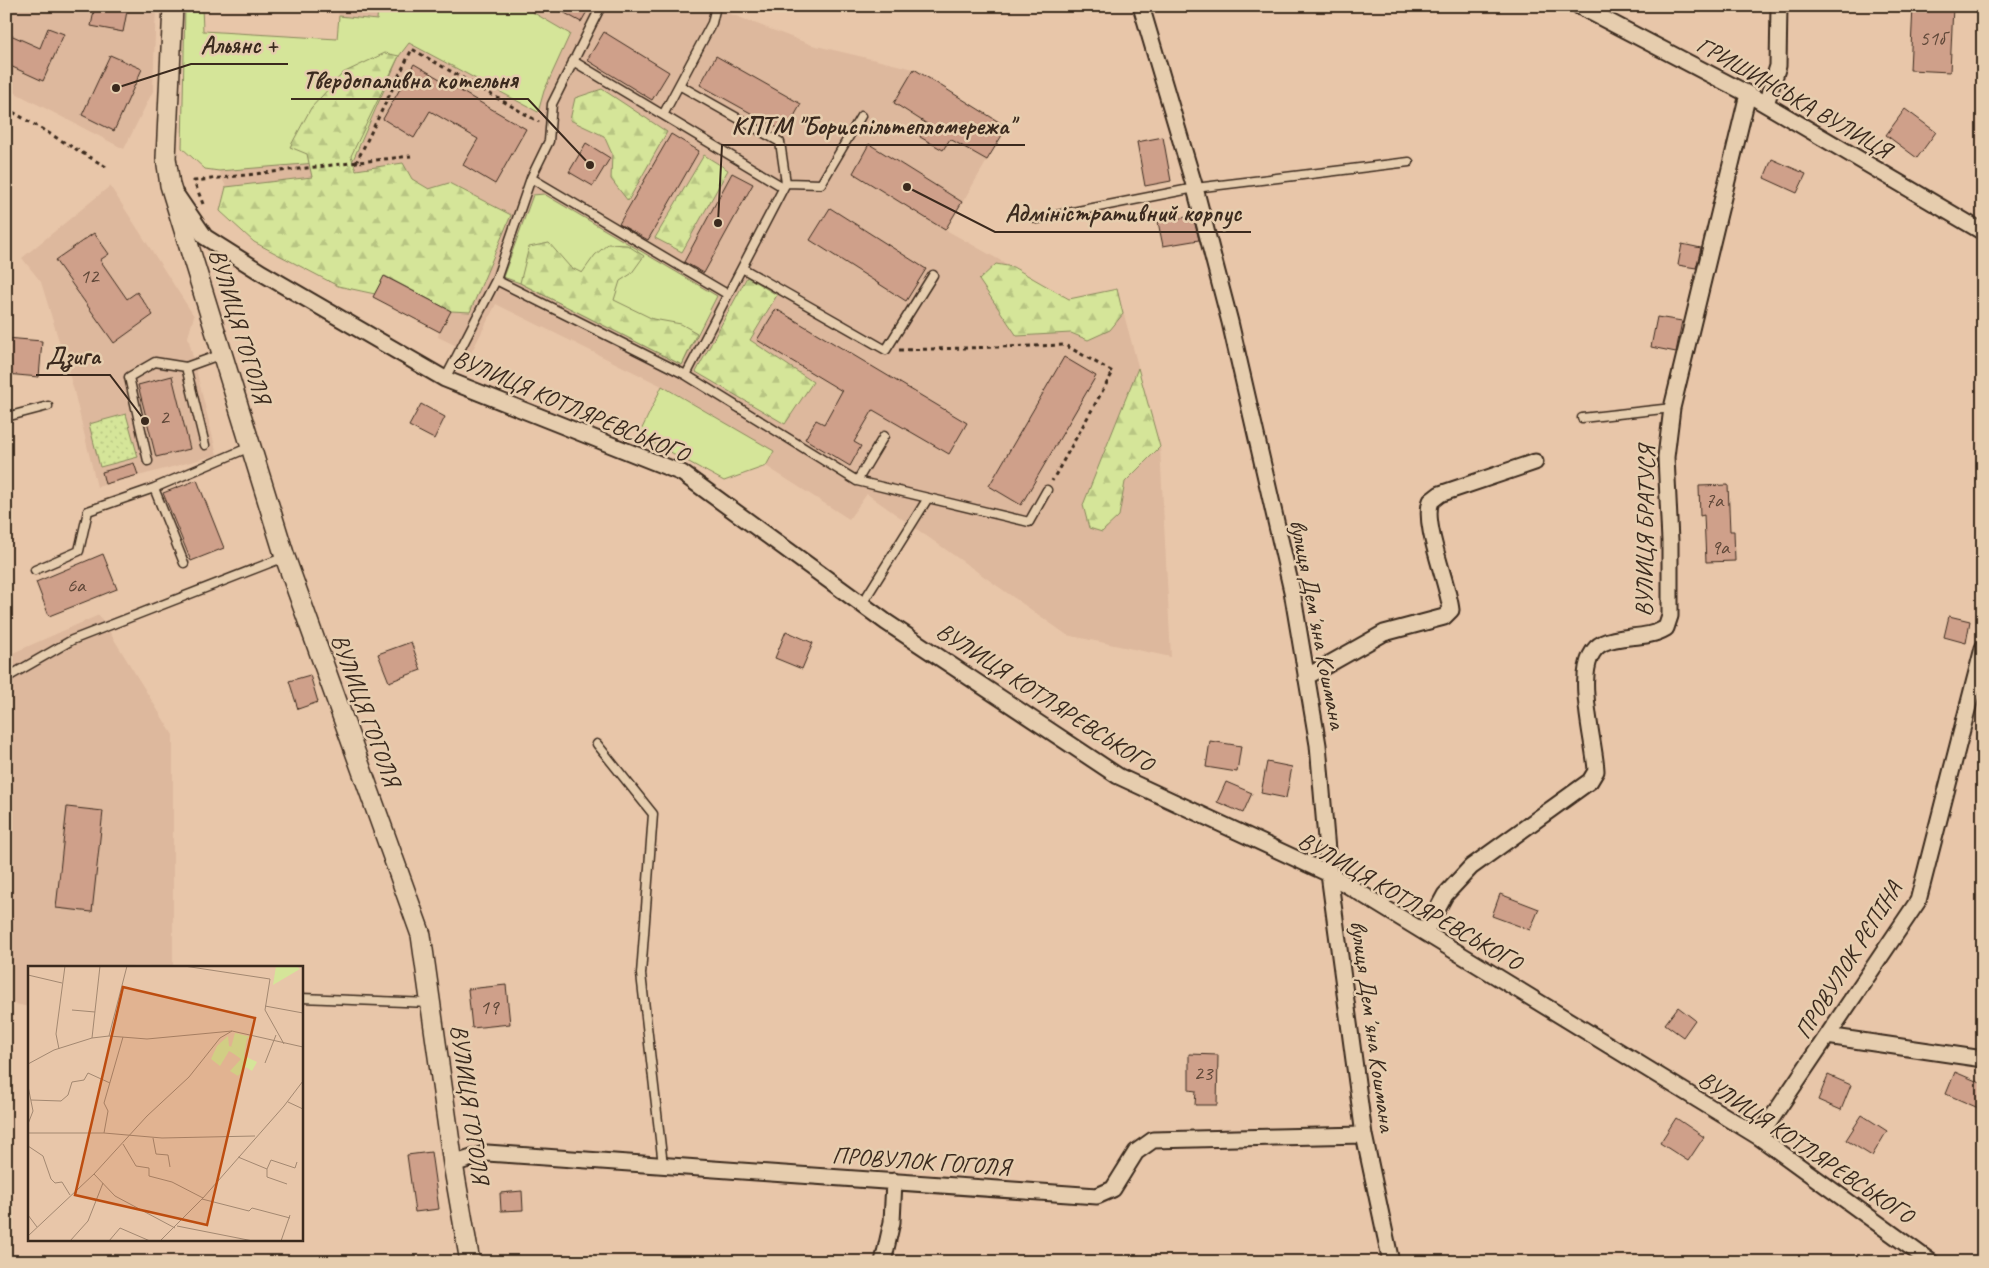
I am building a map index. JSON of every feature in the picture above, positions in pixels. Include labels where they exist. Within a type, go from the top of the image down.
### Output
[{"type":"street","name":"ВУЛИЦЯ ГОГОЛЯ","points":[[173,6],[166,158],[170,185],[285,557],[421,935],[453,1164],[470,1262]]},
{"type":"street","name":"вулиця Демʼяна Кошмана","points":[[1141,6],[1195,188],[1230,322],[1288,572],[1318,745],[1329,874],[1364,1135],[1391,1262]]},
{"type":"street","name":"ГРИШИНСЬКА ВУЛИЦЯ","points":[[1579,6],[1766,104],[1983,232]]},
{"type":"street","points":[[1766,104],[1778,66],[1779,6]]},
{"type":"street","name":"ВУЛИЦЯ БРАТУСЯ","points":[[1425,932],[1445,894],[1471,867],[1590,781],[1596,771],[1584,682],[1586,666],[1591,653],[1603,643],[1657,634],[1666,628],[1670,616],[1670,569],[1666,457],[1672,408],[1748,94]]},
{"type":"street","name":"ВУЛИЦЯ КОТЛЯРЕВСЬКОГО","points":[[170,185],[205,237],[262,273],[445,379],[682,474],[862,604],[1118,776],[1329,874],[1759,1137],[1931,1262]]},
{"type":"street","points":[[1306,676],[1384,633],[1444,617],[1451,610],[1450,596],[1428,517],[1431,501],[1440,494],[1535,462]]},
{"type":"street","name":"ПРОВУЛОК РЄПІНА","points":[[1759,1137],[1918,901],[1983,648]]},
{"type":"street","points":[[1827,1036],[1983,1059]]},
{"type":"street","name":"ПРОВУЛОК ГОГОЛЯ","points":[[453,1164],[488,1153],[1097,1196],[1113,1189],[1136,1152],[1153,1140],[1364,1135]]},
{"type":"street","points":[[883,1262],[892,1222],[894,1181]]},
{"type":"lane","points":[[445,379],[496,280],[532,178],[548,141],[552,104],[601,6]]},
{"type":"lane","points":[[663,115],[712,23],[716,6]]},
{"type":"lane","points":[[573,61],[785,185],[821,184],[861,116]]},
{"type":"lane","points":[[679,85],[780,142],[785,185],[686,375]]},
{"type":"lane","points":[[1037,219],[1195,188],[1408,162]]},
{"type":"lane","points":[[532,178],[727,294]]},
{"type":"lane","points":[[742,268],[886,350],[933,275]]},
{"type":"lane","points":[[496,280],[686,375],[857,481],[1029,522],[1047,490]]},
{"type":"lane","points":[[148,461],[129,377],[155,362],[186,367],[222,354]]},
{"type":"lane","points":[[186,367],[205,445]]},
{"type":"lane","points":[[6,417],[48,406]]},
{"type":"lane","points":[[1582,418],[1672,408]]},
{"type":"lane","points":[[857,481],[884,436]]},
{"type":"lane","points":[[35,570],[79,551],[88,510],[154,488],[251,447]]},
{"type":"lane","points":[[154,488],[184,564]]},
{"type":"lane","points":[[862,604],[928,498]]},
{"type":"lane","points":[[6,678],[72,640],[285,557]]},
{"type":"lane","points":[[597,744],[653,814],[641,974],[663,1165]]},
{"type":"lane","points":[[302,998],[430,1003]]},
{"type":"path","points":[[356,163],[412,49],[550,129]]},
{"type":"path","points":[[6,108],[108,168]]},
{"type":"path","points":[[194,182],[411,156]]},
{"type":"path","points":[[886,350],[1066,345],[1113,372],[1047,490]]},
{"type":"shaded area","points":[[6,6],[156,6],[153,91],[124,149],[6,88]]},
{"type":"shaded area","points":[[339,6],[731,6],[728,13],[812,45],[914,69],[1007,127],[946,230],[1069,299],[1117,289],[1160,447],[1171,657],[1067,635],[867,494],[849,519],[766,466],[773,453],[676,393],[496,304],[471,353],[438,337],[439,332],[373,297],[384,276],[226,187],[197,121],[202,31],[337,39]]},
{"type":"shaded area","points":[[110,186],[194,316],[188,337],[217,455],[97,487],[73,387],[41,282],[22,258]]},
{"type":"shaded area","points":[[99,615],[173,735],[173,966],[28,966],[28,1007],[6,1002],[6,656]]},
{"type":"green space","points":[[185,6],[202,6],[203,31],[337,39],[339,16],[377,20],[378,6],[522,6],[570,34],[544,91],[538,112],[409,43],[399,56],[353,160],[219,171],[205,169],[182,148]]},
{"type":"green space","points":[[385,53],[399,56],[351,156],[356,170],[403,163],[412,179],[429,189],[449,183],[511,215],[470,312],[451,311],[385,276],[375,294],[338,286],[254,242],[220,211],[226,187],[312,177],[307,154],[290,147],[311,108],[343,73]]},
{"type":"green space","points":[[602,89],[667,132],[628,201],[611,179],[612,154],[604,136],[570,120],[575,98]]},
{"type":"green space","points":[[704,155],[728,170],[682,252],[655,238]]},
{"type":"green space","points":[[544,194],[717,296],[682,365],[520,283],[503,277],[533,195]]},
{"type":"green space","points":[[549,243],[570,267],[582,273],[595,255],[608,244],[627,245],[644,256],[631,274],[620,281],[614,300],[653,319],[681,324],[697,333],[682,365],[520,283],[529,247]]},
{"type":"green space","points":[[996,264],[1013,267],[1069,299],[1117,289],[1123,314],[1110,330],[1088,340],[1071,333],[1017,336],[979,280]]},
{"type":"green space","points":[[747,277],[777,295],[750,340],[813,382],[785,424],[696,372]]},
{"type":"green space","points":[[1138,368],[1160,447],[1125,482],[1119,516],[1102,532],[1089,528],[1083,505]]},
{"type":"green space","points":[[662,386],[774,451],[766,466],[724,481],[639,435]]},
{"type":"green space","points":[[126,414],[138,457],[100,467],[89,424]]},
{"type":"building","points":[[95,6],[128,6],[123,32],[91,26]]},
{"type":"building","points":[[552,6],[590,6],[581,22]]},
{"type":"building","points":[[1913,6],[1953,6],[1950,72],[1910,70]]},
{"type":"building","points":[[48,28],[64,34],[43,81],[6,64],[6,33],[40,48]]},
{"type":"building","points":[[604,32],[669,72],[652,100],[587,60]]},
{"type":"building","points":[[110,55],[142,69],[114,131],[82,115]]},
{"type":"building","points":[[716,56],[801,104],[785,132],[700,85]]},
{"type":"building","points":[[414,64],[526,129],[495,184],[463,165],[478,139],[430,111],[414,138],[383,119]]},
{"type":"building","points":[[914,69],[1007,127],[987,160],[950,139],[943,150],[920,137],[927,124],[894,103]]},
{"type":"building","points":[[1905,109],[1936,132],[1917,158],[1886,135]]},
{"type":"building","points":[[671,134],[699,151],[648,240],[619,224]]},
{"type":"building","points":[[1163,137],[1171,181],[1145,186],[1137,142]]},
{"type":"building","points":[[586,143],[610,158],[593,186],[569,172]]},
{"type":"building","points":[[869,144],[962,202],[945,230],[853,173]]},
{"type":"building","points":[[1772,159],[1806,174],[1797,193],[1764,178]]},
{"type":"building","points":[[732,173],[753,184],[704,273],[684,262]]},
{"type":"building","points":[[830,208],[926,269],[906,301],[810,240]]},
{"type":"building","points":[[1193,216],[1199,240],[1163,246],[1158,222]]},
{"type":"building","points":[[94,233],[109,254],[100,260],[127,299],[137,292],[153,315],[114,343],[55,260]]},
{"type":"building","points":[[1682,244],[1701,248],[1696,268],[1678,265]]},
{"type":"building","points":[[384,276],[451,311],[440,332],[373,297]]},
{"type":"building","points":[[776,309],[967,423],[949,454],[873,410],[854,442],[861,446],[850,466],[805,439],[816,420],[824,424],[842,391],[757,340]]},
{"type":"building","points":[[1657,317],[1682,321],[1676,352],[1651,347]]},
{"type":"building","points":[[6,338],[42,341],[39,377],[6,374]]},
{"type":"building","points":[[1064,357],[1096,376],[1021,505],[989,486]]},
{"type":"building","points":[[172,376],[190,449],[156,457],[138,385]]},
{"type":"building","points":[[421,404],[445,417],[434,439],[409,426]]},
{"type":"building","points":[[134,463],[138,475],[105,484],[102,472]]},
{"type":"building","points":[[197,480],[224,548],[191,561],[163,493]]},
{"type":"building","points":[[1728,485],[1730,531],[1734,531],[1735,561],[1706,562],[1704,515],[1700,516],[1699,486]]},
{"type":"building","points":[[103,554],[117,589],[49,616],[36,582]]},
{"type":"building","points":[[1949,616],[1970,621],[1966,643],[1944,637]]},
{"type":"building","points":[[786,631],[813,643],[802,669],[775,658]]},
{"type":"building","points":[[411,642],[421,670],[389,682],[378,654]]},
{"type":"building","points":[[310,675],[318,702],[298,709],[289,681]]},
{"type":"building","points":[[1210,741],[1241,746],[1237,772],[1206,767]]},
{"type":"building","points":[[1267,762],[1292,767],[1286,798],[1261,793]]},
{"type":"building","points":[[1226,782],[1252,793],[1243,813],[1217,802]]},
{"type":"building","points":[[67,807],[103,811],[92,912],[56,908]]},
{"type":"building","points":[[1500,894],[1539,909],[1530,930],[1492,916]]},
{"type":"building","points":[[506,985],[510,1024],[472,1028],[468,989]]},
{"type":"building","points":[[1678,1007],[1695,1020],[1683,1037],[1665,1024]]},
{"type":"building","points":[[1189,1054],[1218,1055],[1217,1105],[1195,1105],[1196,1091],[1189,1090]]},
{"type":"building","points":[[1955,1072],[1983,1084],[1983,1110],[1946,1094]]},
{"type":"building","points":[[1828,1075],[1851,1085],[1841,1110],[1818,1100]]},
{"type":"building","points":[[1862,1115],[1887,1131],[1872,1156],[1846,1140]]},
{"type":"building","points":[[1676,1118],[1704,1137],[1688,1161],[1660,1143]]},
{"type":"building","points":[[431,1152],[439,1209],[415,1212],[407,1155]]},
{"type":"building","points":[[522,1191],[523,1210],[501,1211],[500,1193]]},
{"type":"place","name":"Альянс +","points":[[116,88]]},
{"type":"place","name":"Твердопаливна котельня","points":[[590,165]]},
{"type":"place","name":"Адміністративний корпус","points":[[907,187]]},
{"type":"place","name":"КПТМ \"Бориспільтепломережа\"","points":[[718,223]]},
{"type":"place","name":"Дзига","points":[[145,421]]}]
